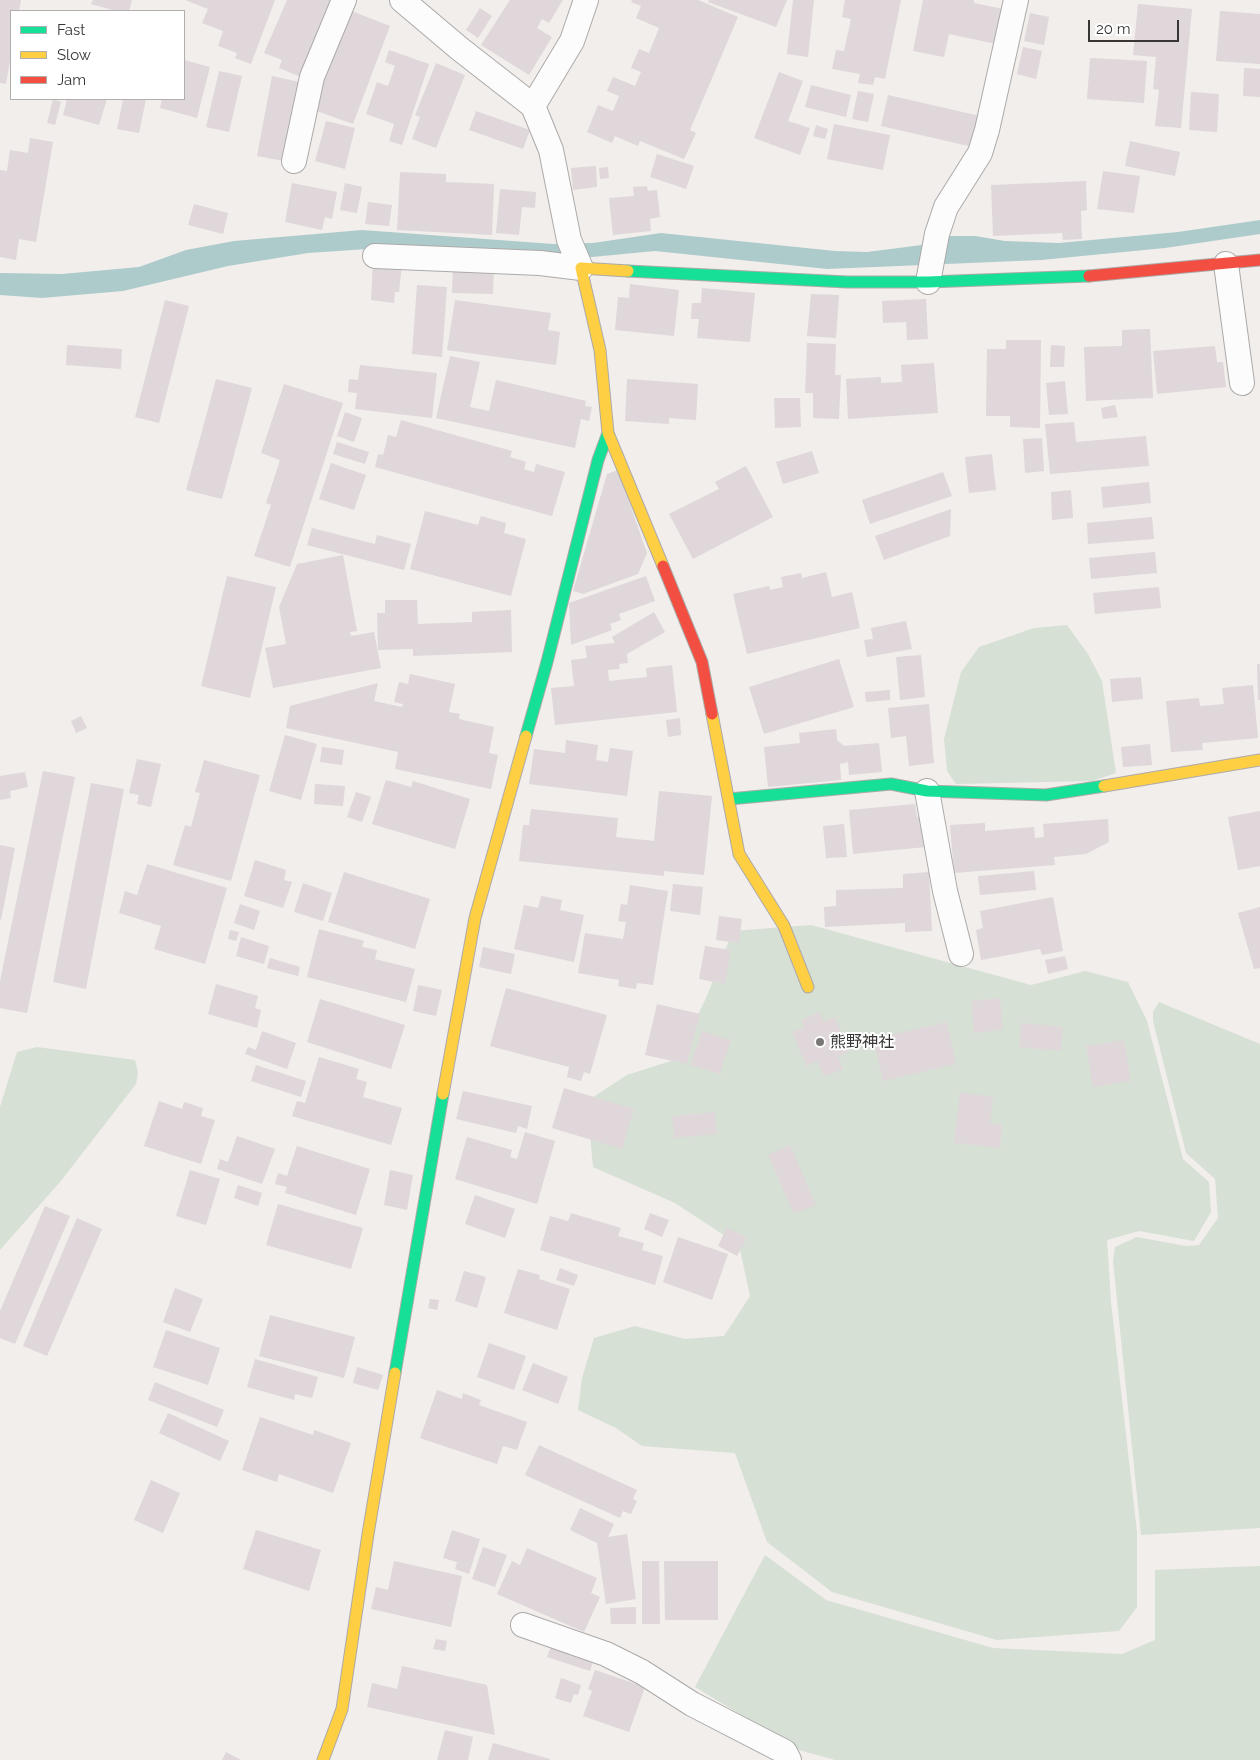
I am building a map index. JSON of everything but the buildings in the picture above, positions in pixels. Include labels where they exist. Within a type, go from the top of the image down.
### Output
[{"type":"street","points":[[294,161],[312,77],[344,0]]},
{"type":"street","points":[[402,0],[460,49],[533,106],[551,150],[569,240],[581,268],[600,350],[608,433],[702,662],[739,854],[784,926],[808,986]]},
{"type":"street","points":[[533,106],[572,41],[586,0]]},
{"type":"street","points":[[928,282],[937,234],[946,207],[980,152],[987,130],[1016,0]]},
{"type":"street","points":[[375,256],[540,263],[581,268],[724,277],[847,282],[928,282],[1073,277],[1260,260]]},
{"type":"street","points":[[1226,264],[1242,383]]},
{"type":"street","points":[[323,1760],[342,1709],[369,1525],[426,1188],[475,918],[547,662],[598,460],[608,433]]},
{"type":"street","points":[[729,798],[891,784],[927,791],[1046,795],[1260,760]]},
{"type":"street","points":[[927,791],[945,890],[961,954]]},
{"type":"street","points":[[522,1625],[606,1654],[642,1672],[692,1704],[785,1752],[789,1760]]},
{"type":"shaded area","points":[[1067,625],[1088,654],[1102,681],[1116,773],[1092,781],[956,784],[947,771],[944,739],[961,672],[979,647],[1034,628]]},
{"type":"shaded area","points":[[811,925],[1031,985],[1085,971],[1128,982],[1147,1021],[1183,1159],[1209,1182],[1211,1212],[1194,1241],[1139,1231],[1107,1240],[1111,1302],[1137,1532],[1137,1607],[1119,1631],[997,1640],[832,1592],[767,1542],[735,1453],[642,1446],[616,1428],[578,1410],[582,1378],[594,1338],[635,1326],[685,1339],[724,1336],[750,1296],[739,1245],[675,1203],[593,1167],[587,1101],[627,1075],[677,1059],[706,998],[733,931]]},
{"type":"shaded area","points":[[1159,1002],[1260,1044],[1260,1528],[1141,1535],[1113,1261],[1115,1247],[1137,1237],[1186,1246],[1199,1245],[1218,1218],[1215,1179],[1186,1153],[1153,1021],[1153,1012]]},
{"type":"shaded area","points":[[37,1047],[135,1060],[138,1073],[136,1084],[60,1182],[0,1250],[0,1107],[17,1052]]},
{"type":"shaded area","points":[[765,1555],[826,1600],[993,1648],[1122,1654],[1155,1640],[1155,1570],[1260,1566],[1260,1760],[835,1760],[799,1750],[695,1687]]},
{"type":"water","points":[[1260,220],[1260,234],[1165,248],[1041,260],[827,269],[655,251],[592,257],[368,249],[308,253],[228,266],[123,291],[42,298],[0,295],[0,273],[62,274],[139,267],[186,250],[234,241],[362,230],[553,244],[593,243],[661,233],[835,251],[867,252],[922,245],[947,236],[975,236],[1005,241],[1059,243],[1178,232]]},
{"type":"traffic: fast","points":[[628,271],[847,282],[928,282],[1089,276]]},
{"type":"traffic: fast","points":[[526,736],[547,662],[598,460],[608,433]]},
{"type":"traffic: fast","points":[[729,799],[891,784],[927,791],[1046,795],[1104,786]]},
{"type":"traffic: fast","points":[[395,1373],[443,1094]]},
{"type":"traffic: slow","points":[[628,271],[581,268],[600,350],[608,433],[663,566]]},
{"type":"traffic: slow","points":[[712,714],[739,854],[784,926],[808,987]]},
{"type":"traffic: slow","points":[[443,1094],[475,918],[526,736]]},
{"type":"traffic: slow","points":[[1104,786],[1260,760]]},
{"type":"traffic: slow","points":[[323,1760],[342,1709],[368,1534],[395,1373]]},
{"type":"traffic: jam","points":[[1089,276],[1260,260]]},
{"type":"traffic: jam","points":[[663,566],[702,662],[712,714]]},
{"type":"place","name":"熊野神社","points":[[820,1042]]}]
